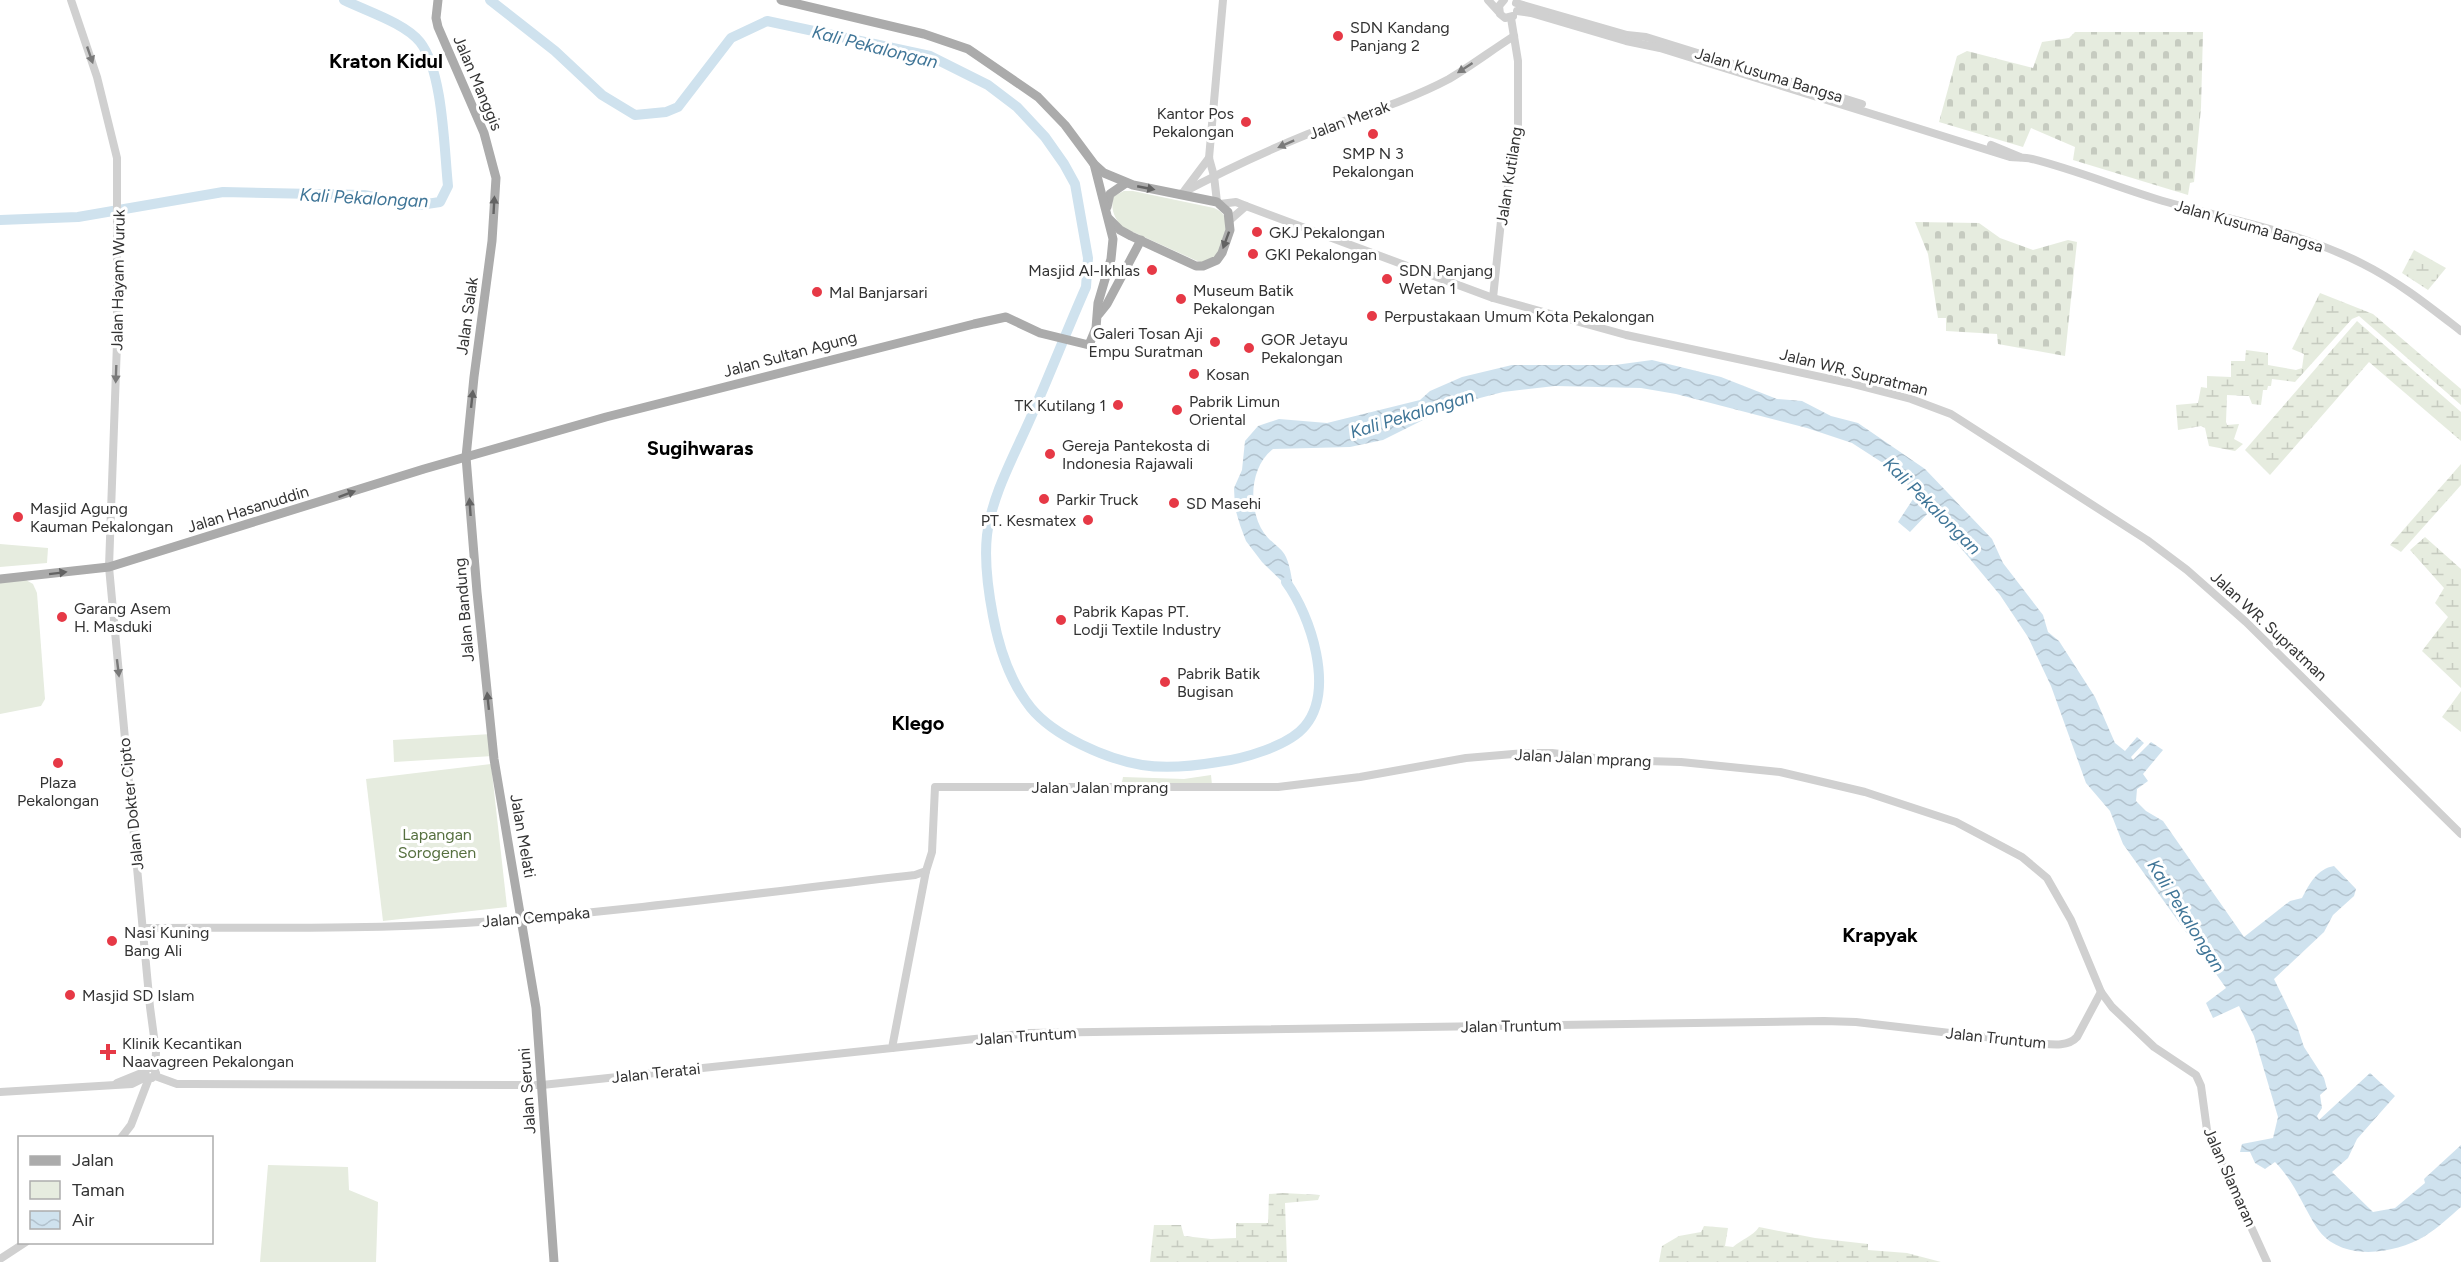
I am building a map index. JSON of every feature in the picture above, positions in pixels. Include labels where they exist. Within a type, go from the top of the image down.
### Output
[{"type":"main road","name":"Jalan Manggis","points":[[438,0],[436,18],[438,27],[484,133],[496,178]]},
{"type":"main road","points":[[781,0],[924,34],[968,49],[1038,97],[1065,125],[1094,164],[1104,173],[1126,183],[1182,193],[1218,203],[1228,213],[1230,220],[1227,239],[1217,260],[1203,266],[1196,266],[1120,230],[1107,213],[1110,194],[1126,183]]},
{"type":"main road","points":[[1094,164],[1113,238],[1098,303],[1099,314]]},
{"type":"main road","name":"Jalan Salak","points":[[466,457],[492,241],[496,178]]},
{"type":"main road","points":[[1099,314],[1107,304],[1141,240]]},
{"type":"main road","name":"Jalan Sultan Agung","points":[[466,457],[660,402],[1006,317],[1040,333],[1089,345],[1099,314]]},
{"type":"main road","name":"Jalan Hasanuddin","points":[[0,579],[109,567],[466,457]]},
{"type":"main road","name":"Jalan Bandung","points":[[466,457],[494,759]]},
{"type":"main road","name":"Jalan Melati","points":[[494,759],[522,919]]},
{"type":"main road","name":"Jalan Seruni","points":[[522,919],[536,1008],[554,1262]]},
{"type":"street","name":"Jalan Hayam Wuruk","points":[[71,0],[108,115],[115,144],[118,176],[117,343],[109,567]]},
{"type":"street","points":[[1218,203],[1209,158],[1223,0]]},
{"type":"street","points":[[1488,0],[1504,16]]},
{"type":"street","points":[[1504,0],[1499,6],[1504,16]]},
{"type":"street","points":[[1504,16],[1515,5]]},
{"type":"street","name":"Jalan Kusuma Bangsa","points":[[1515,5],[1531,12],[1568,20]]},
{"type":"street","name":"Jalan Kusuma Bangsa","points":[[1515,5],[1626,38],[1646,37],[1745,72],[2010,157],[2020,157],[2064,168],[2162,201],[2274,231],[2339,253],[2383,274],[2461,332]]},
{"type":"street","name":"Jalan Kutilang","points":[[1493,298],[1501,221],[1518,137],[1518,61],[1513,34],[1504,16]]},
{"type":"street","name":"Jalan Merak","points":[[1182,193],[1214,176],[1308,135],[1418,94],[1451,78],[1513,34]]},
{"type":"street","points":[[1182,193],[1209,158]]},
{"type":"street","name":"Jalan WR. Supratman","points":[[1218,203],[1236,202],[1493,298],[1626,334],[1859,385],[1911,399],[1951,414],[2147,540],[2187,570],[2246,622],[2461,834]]},
{"type":"street","points":[[1230,220],[1246,206]]},
{"type":"street","name":"Jalan Dokter Cipto","points":[[109,567],[154,1040],[150,1073]]},
{"type":"street","name":"Jalan Jalan mprang","points":[[926,871],[932,852],[935,788],[1278,786],[1360,777],[1466,758],[1525,753],[1692,763],[1780,772],[1865,792],[1956,822],[2022,857],[2038,868],[2053,886],[2071,920],[2101,992]]},
{"type":"street","points":[[892,1048],[926,871]]},
{"type":"street","name":"Jalan Cempaka","points":[[143,928],[357,928],[522,919],[682,903],[915,875],[926,871]]},
{"type":"street","name":"Jalan Truntum","points":[[892,1048],[1029,1033],[1824,1021],[2063,1044],[2073,1042],[2077,1037],[2101,992]]},
{"type":"street","name":"Jalan Slamaran","points":[[2101,992],[2140,1036],[2198,1077],[2207,1130],[2267,1262]]},
{"type":"street","name":"Jalan Teratai","points":[[150,1073],[177,1084],[542,1085],[892,1048]]},
{"type":"street","points":[[0,1092],[117,1083],[132,1084],[150,1073]]},
{"type":"street","points":[[122,1136],[131,1125],[150,1073]]},
{"type":"street","points":[[0,1258],[23,1244]]},
{"type":"green space","points":[[2075,32],[2203,32],[2201,108],[2194,182],[2190,183],[2188,195],[2073,160],[2075,147],[2031,128],[2023,147],[1939,122],[1957,56],[1967,51],[2033,68],[2042,42],[2069,38]]},
{"type":"green space","points":[[1124,191],[1218,210],[1225,218],[1226,225],[1224,241],[1220,249],[1211,260],[1201,262],[1122,227],[1115,216],[1112,205],[1114,196]]},
{"type":"green space","points":[[1915,222],[1979,223],[2000,238],[2033,250],[2068,240],[2077,242],[2065,356],[1998,344],[1997,334],[1946,331],[1946,318],[1938,318],[1928,254]]},
{"type":"green space","points":[[2414,250],[2446,268],[2428,290],[2402,273]]},
{"type":"green space","points":[[2320,293],[2373,314],[2461,389],[2461,405],[2359,316],[2352,319],[2295,382],[2272,379],[2271,386],[2263,390],[2261,405],[2252,404],[2249,396],[2227,395],[2226,422],[2227,425],[2239,424],[2234,439],[2243,444],[2235,451],[2209,446],[2205,428],[2201,426],[2178,430],[2176,405],[2198,403],[2201,387],[2207,388],[2207,376],[2231,377],[2231,361],[2245,361],[2246,350],[2268,353],[2268,365],[2296,370],[2302,368],[2304,354],[2292,349]]},
{"type":"green space","points":[[2357,321],[2461,412],[2461,441],[2369,362],[2270,475],[2245,450]]},
{"type":"green space","points":[[2461,464],[2461,485],[2401,552],[2390,545]]},
{"type":"green space","points":[[2425,537],[2461,569],[2461,688],[2422,651],[2448,617],[2435,603],[2444,588],[2410,550]]},
{"type":"green space","points":[[0,544],[48,548],[47,563],[0,567]]},
{"type":"green space","points":[[26,580],[33,584],[37,593],[45,699],[41,706],[0,714],[0,583]]},
{"type":"green space","points":[[2461,691],[2461,732],[2442,717]]},
{"type":"green space","points":[[491,734],[493,756],[394,762],[393,740]]},
{"type":"green space","name":"Lapangan Sorogenen","points":[[491,764],[507,907],[383,921],[366,779]]},
{"type":"green space","points":[[1211,775],[1212,785],[1122,782],[1123,777],[1184,779]]},
{"type":"green space","points":[[268,1165],[348,1167],[349,1190],[378,1202],[376,1262],[260,1262]]},
{"type":"green space","points":[[1269,1194],[1320,1195],[1318,1200],[1285,1203],[1287,1262],[1150,1262],[1154,1225],[1181,1225],[1184,1236],[1211,1239],[1236,1238],[1236,1223],[1268,1223]]},
{"type":"green space","points":[[1704,1226],[1728,1228],[1725,1246],[1733,1247],[1759,1227],[1815,1238],[1868,1244],[1868,1250],[1907,1253],[1941,1262],[1659,1262],[1662,1246],[1679,1236],[1701,1232]]},
{"type":"water","points":[[1652,360],[1721,377],[1777,399],[1802,401],[1831,416],[1858,423],[1925,469],[1992,539],[2003,563],[2043,615],[2048,632],[2059,641],[2095,697],[2115,743],[2125,751],[2137,737],[2144,743],[2131,757],[2133,760],[2151,742],[2163,750],[2143,774],[2148,781],[2137,789],[2136,801],[2146,811],[2163,821],[2244,937],[2290,901],[2302,898],[2315,877],[2323,870],[2334,866],[2356,889],[2354,896],[2333,915],[2324,932],[2274,979],[2297,1026],[2304,1047],[2324,1078],[2327,1089],[2320,1095],[2322,1108],[2317,1116],[2319,1120],[2370,1073],[2395,1096],[2357,1139],[2348,1158],[2332,1172],[2373,1212],[2395,1208],[2425,1183],[2424,1179],[2461,1145],[2461,1207],[2430,1233],[2412,1243],[2383,1251],[2353,1250],[2327,1239],[2317,1228],[2293,1185],[2275,1162],[2265,1169],[2255,1163],[2250,1152],[2240,1152],[2242,1144],[2273,1138],[2278,1117],[2254,1036],[2239,1006],[2213,1018],[2206,1003],[2226,988],[2123,844],[2110,811],[2086,783],[2051,686],[2028,637],[2000,595],[1930,511],[1910,532],[1898,522],[1917,493],[1883,463],[1852,443],[1807,428],[1676,394],[1641,388],[1555,386],[1503,392],[1453,405],[1383,440],[1350,447],[1273,449],[1259,466],[1255,477],[1253,501],[1255,513],[1264,533],[1286,557],[1294,593],[1262,562],[1246,541],[1235,508],[1234,488],[1242,470],[1245,441],[1258,426],[1279,419],[1327,423],[1420,400],[1430,391],[1462,377],[1512,365],[1615,365]]},
{"type":"waterway","name":"Kali Pekalongan","points":[[0,220],[78,217],[223,192],[364,195],[420,205],[440,202],[448,186],[438,90],[428,55],[420,42],[405,29],[344,0]]},
{"type":"waterway","name":"Kali Pekalongan","points":[[490,0],[555,51],[602,95],[635,115],[666,112],[678,107],[731,38],[767,21],[930,56],[988,85],[1017,107],[1045,137],[1075,184],[1088,258],[1086,287],[999,489],[987,535],[986,555],[993,616],[1006,664],[1031,708],[1053,728],[1082,745],[1113,758],[1161,767],[1190,766],[1252,755],[1288,740],[1305,726],[1314,711],[1319,674],[1311,633],[1304,614],[1286,582]]},
{"type":"place","name":"SDN Kandang Panjang 2","points":[[1338,36]]},
{"type":"place","name":"Kantor Pos Pekalongan","points":[[1246,122]]},
{"type":"place","name":"SMP N 3 Pekalongan","points":[[1373,134]]},
{"type":"place","name":"GKJ Pekalongan","points":[[1257,232]]},
{"type":"place","name":"GKI Pekalongan","points":[[1253,254]]},
{"type":"place","name":"Masjid Al-Ikhlas","points":[[1152,270]]},
{"type":"place","name":"SDN Panjang Wetan 1","points":[[1387,279]]},
{"type":"place","name":"Mal Banjarsari","points":[[817,292]]},
{"type":"place","name":"Museum Batik Pekalongan","points":[[1181,299]]},
{"type":"place","name":"Perpustakaan Umum Kota Pekalongan","points":[[1372,316]]},
{"type":"place","name":"Galeri Tosan Aji Empu Suratman","points":[[1215,342]]},
{"type":"place","name":"GOR Jetayu Pekalongan","points":[[1249,348]]},
{"type":"place","name":"Kosan","points":[[1194,374]]},
{"type":"place","name":"TK Kutilang 1","points":[[1118,405]]},
{"type":"place","name":"Pabrik Limun Oriental","points":[[1177,410]]},
{"type":"place","name":"Gereja Pantekosta di Indonesia Rajawali","points":[[1050,454]]},
{"type":"place","name":"Parkir Truck","points":[[1044,499]]},
{"type":"place","name":"SD Masehi","points":[[1174,503]]},
{"type":"place","name":"Masjid Agung Kauman Pekalongan","points":[[18,517]]},
{"type":"place","name":"PT. Kesmatex","points":[[1088,520]]},
{"type":"place","name":"Garang Asem H. Masduki","points":[[62,617]]},
{"type":"place","name":"Pabrik Kapas PT. Lodji Textile Industry","points":[[1061,620]]},
{"type":"place","name":"Pabrik Batik Bugisan","points":[[1165,682]]},
{"type":"place","name":"Plaza Pekalongan","points":[[58,763]]},
{"type":"place","name":"Nasi Kuning Bang Ali","points":[[112,941]]},
{"type":"place","name":"Masjid SD Islam","points":[[70,995]]},
{"type":"place","name":"Klinik Kecantikan Naavagreen Pekalongan","points":[[108,1052]]},
{"type":"district","name":"Kraton Kidul","points":[[386,61]]},
{"type":"district","name":"Sugihwaras","points":[[700,448]]},
{"type":"district","name":"Klego","points":[[918,723]]},
{"type":"district","name":"Krapyak","points":[[1880,935]]}]
